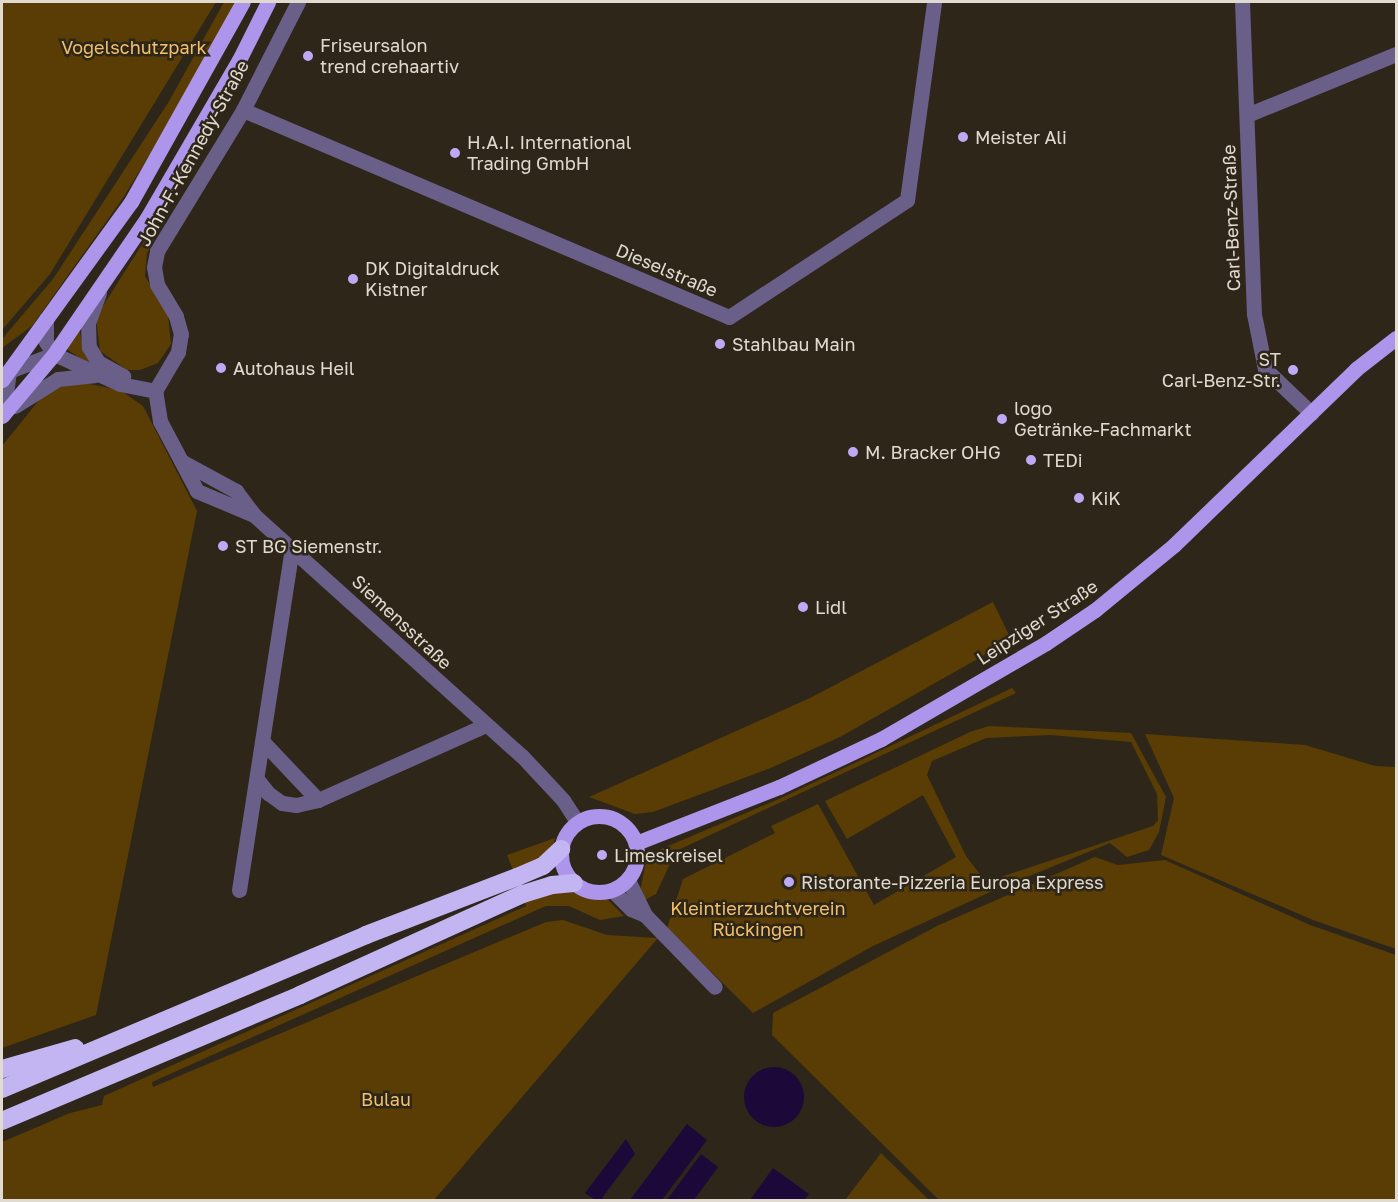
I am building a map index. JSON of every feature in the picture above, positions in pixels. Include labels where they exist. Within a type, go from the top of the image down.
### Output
[{"type":"highway","points":[[2,1089],[543,866],[561,849]]},
{"type":"highway","points":[[2,1121],[300,995],[523,894],[552,885],[574,883]]},
{"type":"highway","points":[[2,1069],[148,1027]]},
{"type":"main road","points":[[4,373],[131,202],[243,2]]},
{"type":"main road","points":[[2,415],[54,354],[101,287],[204,122],[268,2]]},
{"type":"main road","name":"Leipziger Straße","points":[[636,843],[779,787],[881,740],[1046,643],[1095,610],[1174,545],[1356,369],[1396,338]]},
{"type":"main road","points":[[609,817],[626,827],[636,843],[636,864],[628,880],[612,890],[593,892],[574,883],[562,867],[561,849],[566,834],[578,822],[609,817]]},
{"type":"street","name":"John-F.-Kennedy-Straße","points":[[155,391],[178,352],[181,334],[176,316],[155,278],[157,251],[243,110],[298,2]]},
{"type":"street","name":"Dieselstraße","points":[[243,110],[729,317],[907,200],[934,2]]},
{"type":"street","name":"Carl-Benz-Straße","points":[[1242,2],[1254,314],[1265,369],[1311,413]]},
{"type":"street","points":[[1247,115],[1396,54]]},
{"type":"street","points":[[101,287],[88,324],[89,347],[107,368],[155,391]]},
{"type":"street","points":[[46,319],[46,342],[54,354],[97,375],[155,391]]},
{"type":"street","points":[[2,415],[4,373],[54,354]]},
{"type":"street","points":[[2,415],[58,379],[97,375]]},
{"type":"street","name":"Siemensstraße","points":[[155,391],[160,421],[197,491],[204,497],[254,514]]},
{"type":"street","name":"Siemensstraße","points":[[181,461],[236,490],[254,514],[539,773],[578,822]]},
{"type":"street","points":[[239,890],[292,547]]},
{"type":"street","points":[[257,779],[268,793],[282,803],[296,805],[318,800],[486,725]]},
{"type":"street","points":[[263,742],[318,800]]},
{"type":"street","points":[[628,880],[645,915],[715,987]]},
{"type":"street","points":[[612,890],[631,909],[645,915]]},
{"type":"green space","name":"Vogelschutzpark","points":[[2,2],[216,2],[50,274],[2,330]]},
{"type":"green space","points":[[224,2],[235,2],[178,108],[123,198],[32,326],[2,348],[2,339],[53,279],[168,103]]},
{"type":"green space","points":[[148,235],[154,240],[147,253],[145,276],[168,315],[171,344],[158,363],[140,370],[127,370],[100,351],[96,317]]},
{"type":"green space","points":[[79,328],[83,347],[102,373],[65,348]]},
{"type":"green space","points":[[74,381],[120,390],[143,406],[197,511],[96,1015],[2,1048],[2,446],[44,394],[58,384]]},
{"type":"green space","points":[[993,602],[1009,635],[995,649],[840,737],[773,767],[653,812],[635,814],[589,797],[810,698]]},
{"type":"green space","points":[[1012,688],[1016,693],[676,851],[656,894],[645,900],[640,892],[646,861],[654,852],[779,799]]},
{"type":"green space","name":"Kleintierzuchtverein Rückingen","points":[[989,726],[1131,733],[1166,797],[1159,832],[1149,850],[1127,857],[1110,843],[988,893],[873,946],[753,1013],[667,928],[683,879],[775,833],[771,826],[818,804],[874,905],[956,857],[923,795],[847,839],[825,801],[970,732]],"holes":[[[1051,735],[1131,742],[1157,794],[1158,820],[1153,826],[986,882],[966,856],[927,775],[932,761],[986,738]]]},
{"type":"green space","points":[[1145,734],[1305,745],[1375,766],[1396,767],[1396,949],[1313,920],[1161,855],[1174,798]]},
{"type":"green space","points":[[555,838],[552,853],[513,870],[507,855]]},
{"type":"green space","points":[[1095,857],[1118,865],[1165,860],[1310,925],[1396,955],[1396,1200],[939,1200],[772,1035],[773,1013],[939,925]]},
{"type":"green space","name":"Bulau","points":[[570,888],[607,899],[624,916],[600,920],[569,906],[546,906],[152,1082],[153,1087],[546,922],[563,920],[607,935],[658,938],[434,1200],[2,1200],[2,1142],[70,1113],[102,1105],[104,1096],[526,906],[524,899]]},
{"type":"green space","points":[[881,1153],[929,1200],[845,1200]]},
{"type":"shaded area","points":[[768,1067],[780,1067],[791,1072],[799,1080],[804,1097],[802,1109],[791,1122],[780,1127],[768,1127],[757,1122],[749,1114],[744,1103],[744,1091],[749,1080],[757,1072]]},
{"type":"shaded area","points":[[687,1124],[707,1140],[662,1200],[630,1200]]},
{"type":"shaded area","points":[[626,1139],[635,1154],[602,1198],[605,1200],[595,1200],[585,1193]]},
{"type":"shaded area","points":[[701,1154],[718,1167],[694,1200],[667,1200]]},
{"type":"shaded area","points":[[773,1168],[809,1194],[804,1200],[750,1200]]},
{"type":"place","name":"Friseursalon trend crehaartiv","points":[[308,56]]},
{"type":"place","name":"Meister Ali","points":[[963,137]]},
{"type":"place","name":"H.A.I. International Trading GmbH","points":[[455,153]]},
{"type":"place","name":"DK Digitaldruck Kistner","points":[[353,279]]},
{"type":"place","name":"Stahlbau Main","points":[[720,344]]},
{"type":"place","name":"Autohaus Heil","points":[[221,368]]},
{"type":"place","name":"ST Carl-Benz-Str.","points":[[1293,370]]},
{"type":"place","name":"logo Getränke-Fachmarkt","points":[[1002,419]]},
{"type":"place","name":"M. Bracker OHG","points":[[853,452]]},
{"type":"place","name":"TEDi","points":[[1031,460]]},
{"type":"place","name":"KiK","points":[[1079,498]]},
{"type":"place","name":"ST BG Siemenstr.","points":[[223,546]]},
{"type":"place","name":"Lidl","points":[[803,607]]},
{"type":"place","name":"Limeskreisel","points":[[602,855]]},
{"type":"place","name":"Ristorante-Pizzeria Europa Express","points":[[789,882]]}]
